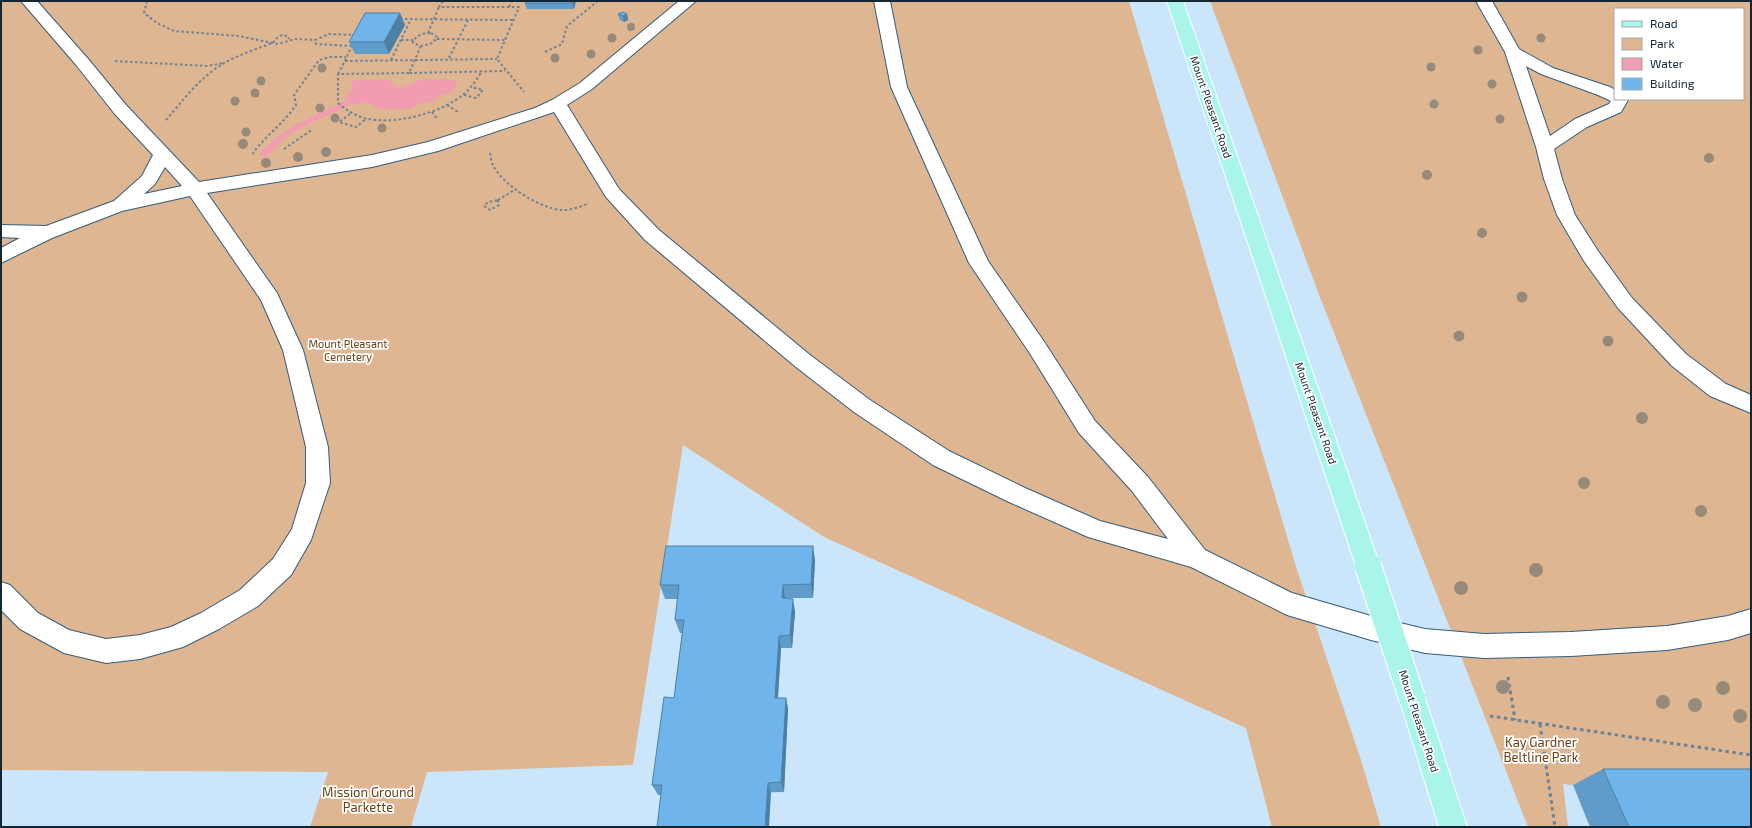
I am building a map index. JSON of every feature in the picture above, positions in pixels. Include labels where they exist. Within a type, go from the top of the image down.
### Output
[{"type":"main road","name":"Mount Pleasant Road","points":[[1175,1],[1368,566],[1453,827]]},
{"type":"lane","points":[[1,593],[29,622],[64,641],[106,651],[140,647],[174,638],[210,621],[249,598],[282,567],[303,533],[318,482],[317,447],[293,350],[270,298],[195,189],[163,154],[149,142],[29,1]]},
{"type":"lane","points":[[1,256],[47,233],[118,206],[195,189],[372,161],[432,147],[550,108],[586,86],[688,1]]},
{"type":"lane","points":[[882,1],[899,87],[935,170],[979,263],[1038,349],[1087,427],[1140,484],[1196,558]]},
{"type":"lane","points":[[1484,1],[1513,52],[1545,147],[1553,179],[1566,215],[1591,256],[1625,303],[1679,360],[1718,390],[1751,404]]},
{"type":"lane","points":[[1513,52],[1548,71],[1604,91],[1614,96]]},
{"type":"lane","points":[[1545,147],[1581,123],[1614,108],[1620,100]]},
{"type":"lane","points":[[550,108],[612,193],[652,235],[803,361],[862,406],[941,458],[1017,495],[1096,530],[1196,558],[1287,602],[1371,628],[1425,641],[1484,646],[1571,644],[1667,638],[1728,628],[1751,621]]},
{"type":"lane","points":[[118,206],[149,180],[163,154]]},
{"type":"lane","points":[[1,231],[47,233]]},
{"type":"path","points":[[147,1],[144,13],[157,23],[174,31],[239,36],[281,44],[289,39],[315,40],[318,37],[327,35],[356,35],[338,74],[338,104],[350,113],[366,118],[389,121],[432,112],[463,95],[482,72]]},
{"type":"path","points":[[428,33],[443,1]]},
{"type":"path","points":[[510,7],[512,1]]},
{"type":"path","points":[[545,52],[562,44],[567,26],[598,1]]},
{"type":"path","points":[[440,7],[519,7],[497,59]]},
{"type":"path","points":[[396,19],[513,20]]},
{"type":"path","points":[[391,60],[411,19]]},
{"type":"path","points":[[449,58],[468,20]]},
{"type":"path","points":[[401,40],[413,40],[421,34],[428,33],[436,35],[437,39]]},
{"type":"path","points":[[83,63],[108,60],[207,66],[226,62],[274,42],[275,38],[282,35],[288,36],[289,39]]},
{"type":"path","points":[[413,40],[415,45],[422,46],[433,43],[437,39],[506,40]]},
{"type":"path","points":[[315,40],[316,44],[352,46]]},
{"type":"path","points":[[409,73],[422,46]]},
{"type":"path","points":[[256,156],[253,153],[263,140],[290,116],[296,105],[294,95],[319,60],[330,57],[346,57]]},
{"type":"path","points":[[344,61],[449,58],[497,59]]},
{"type":"path","points":[[497,59],[506,71],[550,108]]},
{"type":"path","points":[[149,142],[191,90],[226,62]]},
{"type":"path","points":[[338,74],[506,71]]},
{"type":"path","points":[[463,95],[476,98],[483,90],[471,87]]},
{"type":"path","points":[[432,112],[439,122]]},
{"type":"path","points":[[350,113],[339,122],[356,127],[366,118]]},
{"type":"path","points":[[418,116],[420,122]]},
{"type":"path","points":[[280,151],[313,128]]},
{"type":"path","points":[[486,129],[493,165],[506,182],[537,203],[561,210],[583,206],[612,193]]},
{"type":"path","points":[[498,200],[499,205],[490,210],[484,206],[488,202],[498,200],[516,189]]},
{"type":"path","points":[[1484,646],[1485,665],[1507,670],[1510,699],[1515,720]]},
{"type":"path","points":[[1490,716],[1751,755]]},
{"type":"path","points":[[1540,724],[1555,827]]},
{"type":"green space","name":"Mount Pleasant Cemetery","points":[[1,1],[1129,1],[1296,567],[1361,760],[1381,827],[1272,827],[1246,728],[824,537],[683,445],[633,765],[427,772],[411,827],[310,827],[328,772],[1,770]]},
{"type":"green space","name":"Kay Gardner Beltline Park","points":[[1210,1],[1751,1],[1751,782],[1563,784],[1568,827],[1528,827],[1318,292]]},
{"type":"water","points":[[353,80],[390,80],[393,85],[401,88],[421,80],[457,80],[455,88],[452,91],[439,96],[435,100],[423,102],[410,109],[383,109],[377,108],[368,102],[355,105],[345,97],[352,90]]},
{"type":"building","points":[[526,1],[573,1],[572,3],[525,3]]},
{"type":"building","points":[[623,12],[627,14],[623,16],[618,14]]},
{"type":"building","points":[[365,13],[400,13],[384,42],[349,42]]},
{"type":"building","points":[[666,546],[813,546],[811,584],[783,585],[782,598],[793,599],[790,635],[779,636],[775,698],[786,698],[781,782],[768,783],[765,827],[657,827],[662,785],[652,785],[664,697],[674,698],[684,620],[675,620],[679,585],[660,585]]},
{"type":"building","points":[[1603,769],[1751,769],[1751,827],[1629,827]]},
{"type":"waterway","points":[[264,154],[272,148],[275,142],[283,135],[350,102]]},
{"type":"park label","name":"Mission Ground Parkette","points":[[368,800]]}]
